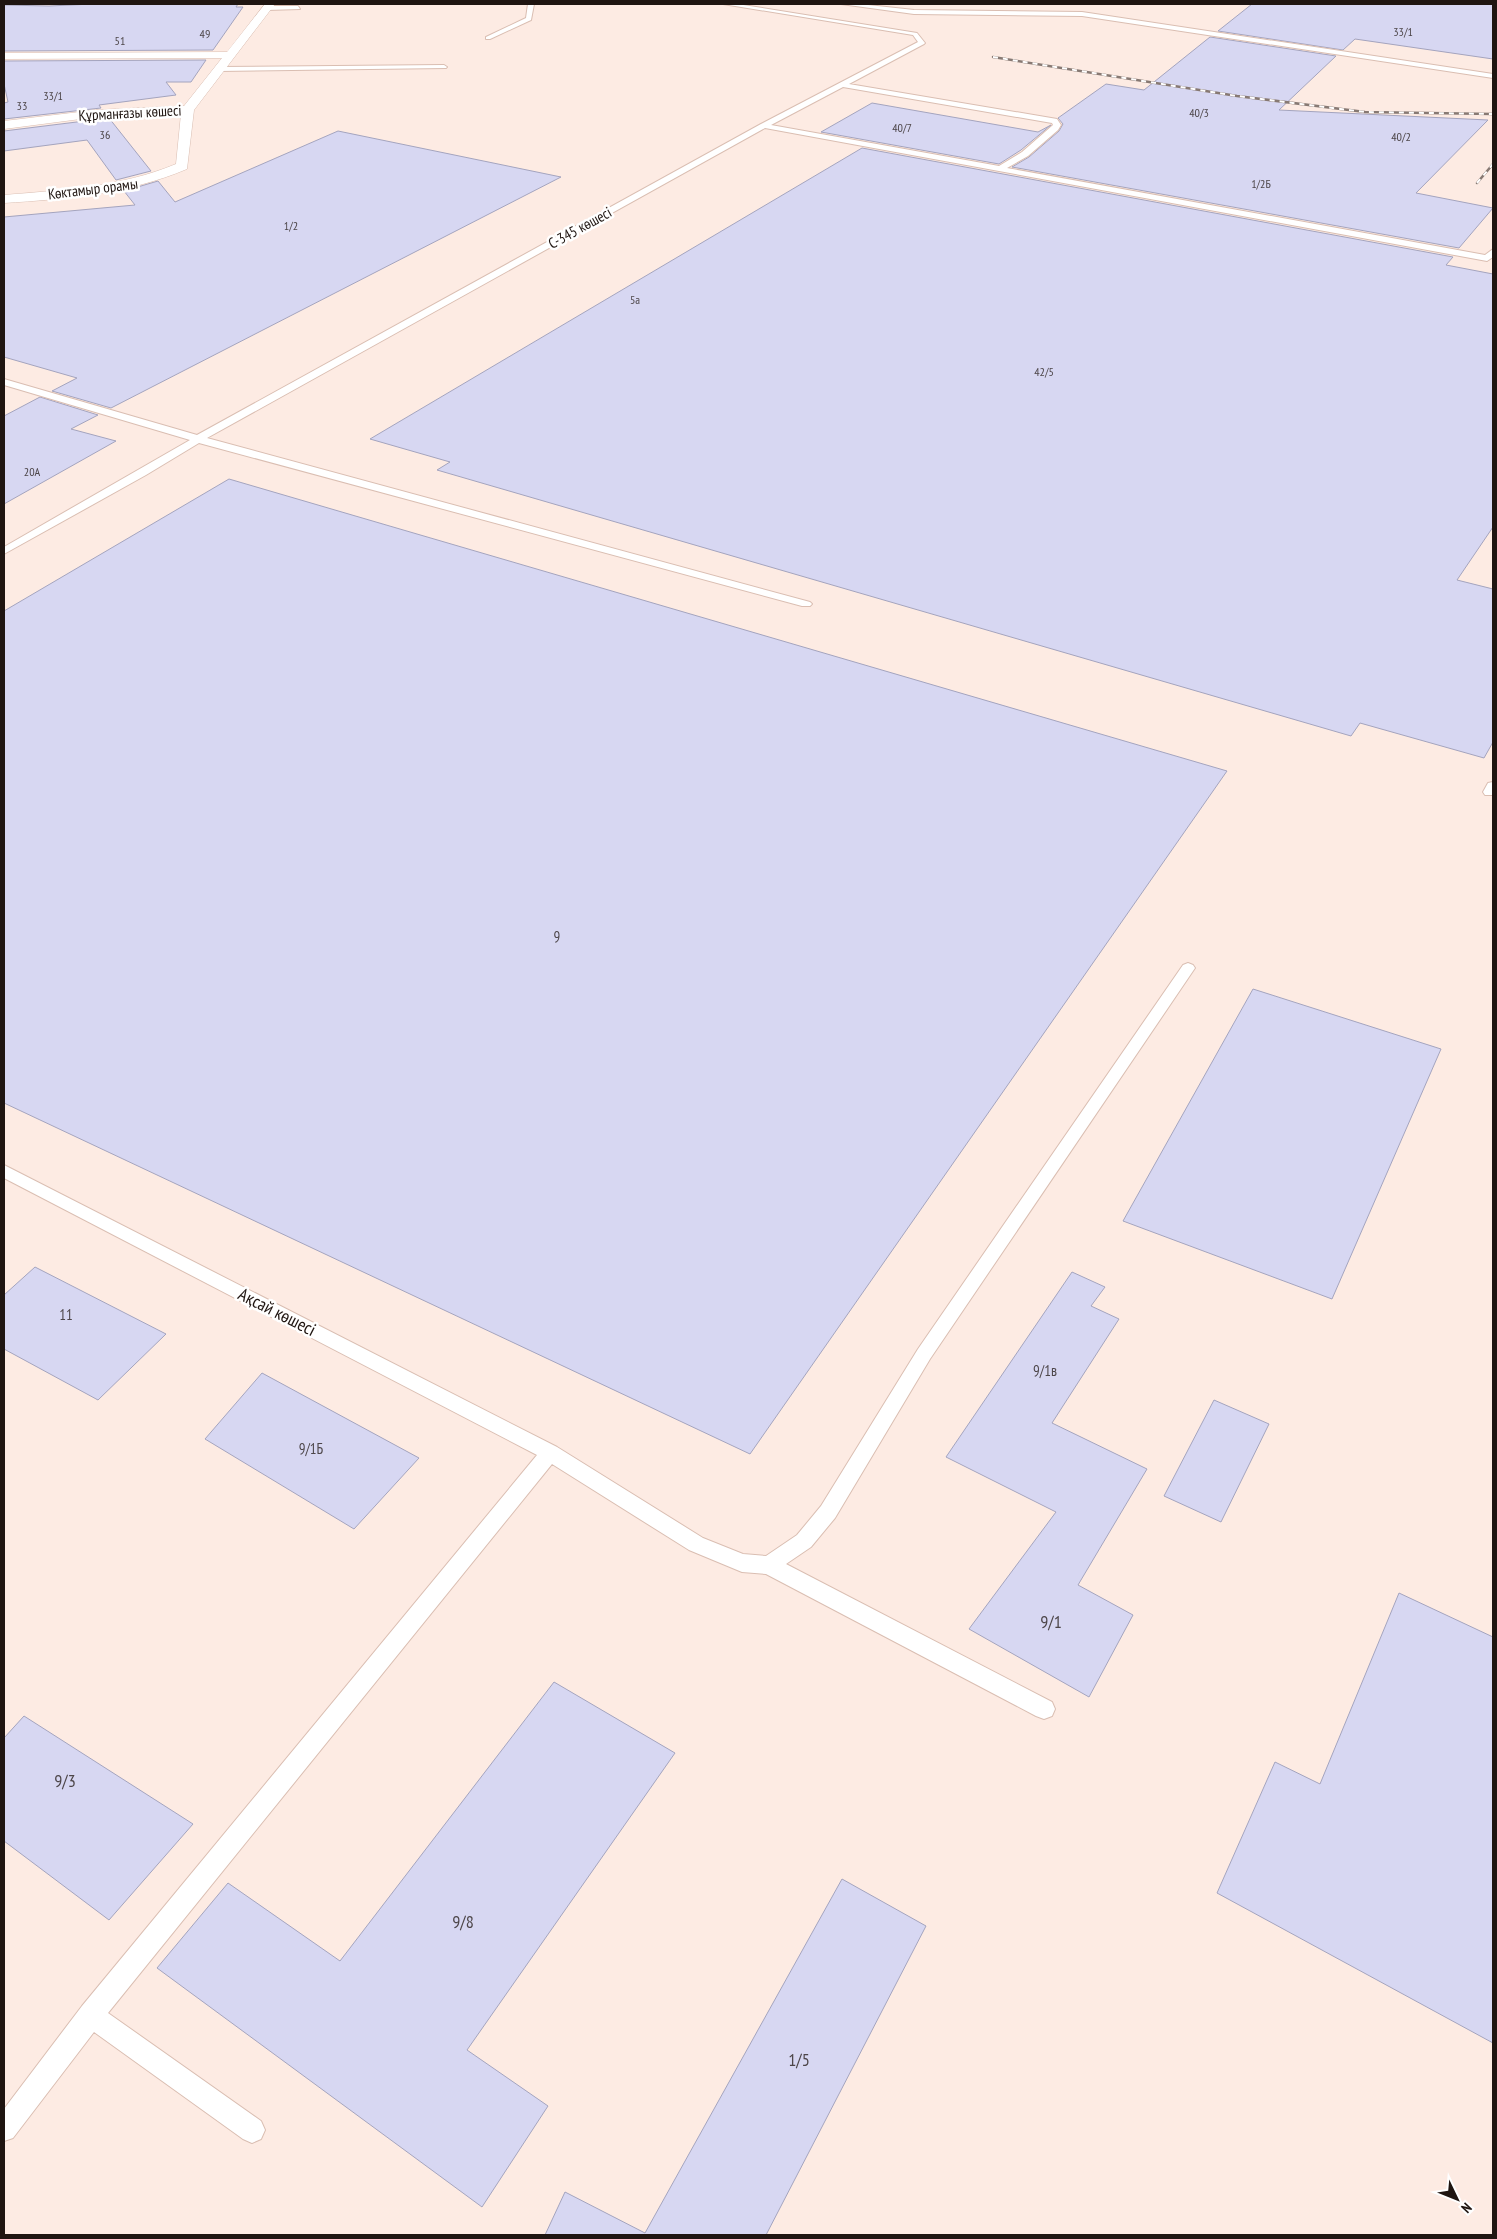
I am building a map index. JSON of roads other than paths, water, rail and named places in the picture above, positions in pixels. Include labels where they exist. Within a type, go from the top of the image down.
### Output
[{"type":"street","name":"Құрманғазы көшесі","points":[[4,125],[124,111],[188,110],[268,6]]},
{"type":"street","points":[[4,56],[230,55]]},
{"type":"street","name":"Көктамыр орамы","points":[[4,199],[129,186],[159,178],[182,166],[188,110]]},
{"type":"lane","points":[[488,38],[529,19],[531,4]]},
{"type":"lane","name":"С-345 көшесі","points":[[4,551],[198,439],[764,126],[922,43],[915,34],[908,32],[726,4]]},
{"type":"lane","points":[[844,4],[914,12],[1082,14],[1493,76]]},
{"type":"lane","points":[[268,6],[298,8]]},
{"type":"lane","points":[[1082,14],[1094,7]]},
{"type":"lane","points":[[219,70],[444,67]]},
{"type":"lane","points":[[843,85],[1054,121],[1057,125],[1055,128],[1025,154],[1000,169]]},
{"type":"lane","points":[[764,126],[1491,257]]},
{"type":"lane","points":[[4,382],[198,439],[806,604]]},
{"type":"lane","points":[[1044,1709],[769,1565],[804,1541],[828,1512],[924,1354],[1188,968]]},
{"type":"lane","name":"Ақсай көшесі","points":[[4,1171],[550,1453],[696,1544],[742,1563],[769,1565]]},
{"type":"lane","points":[[4,2129],[91,2015],[550,1453]]},
{"type":"lane","points":[[91,2015],[252,2130]]},
{"type":"railway","points":[[993,57],[1237,96],[1365,112],[1493,114]]},
{"type":"railway","points":[[1477,183],[1493,164]]}]
